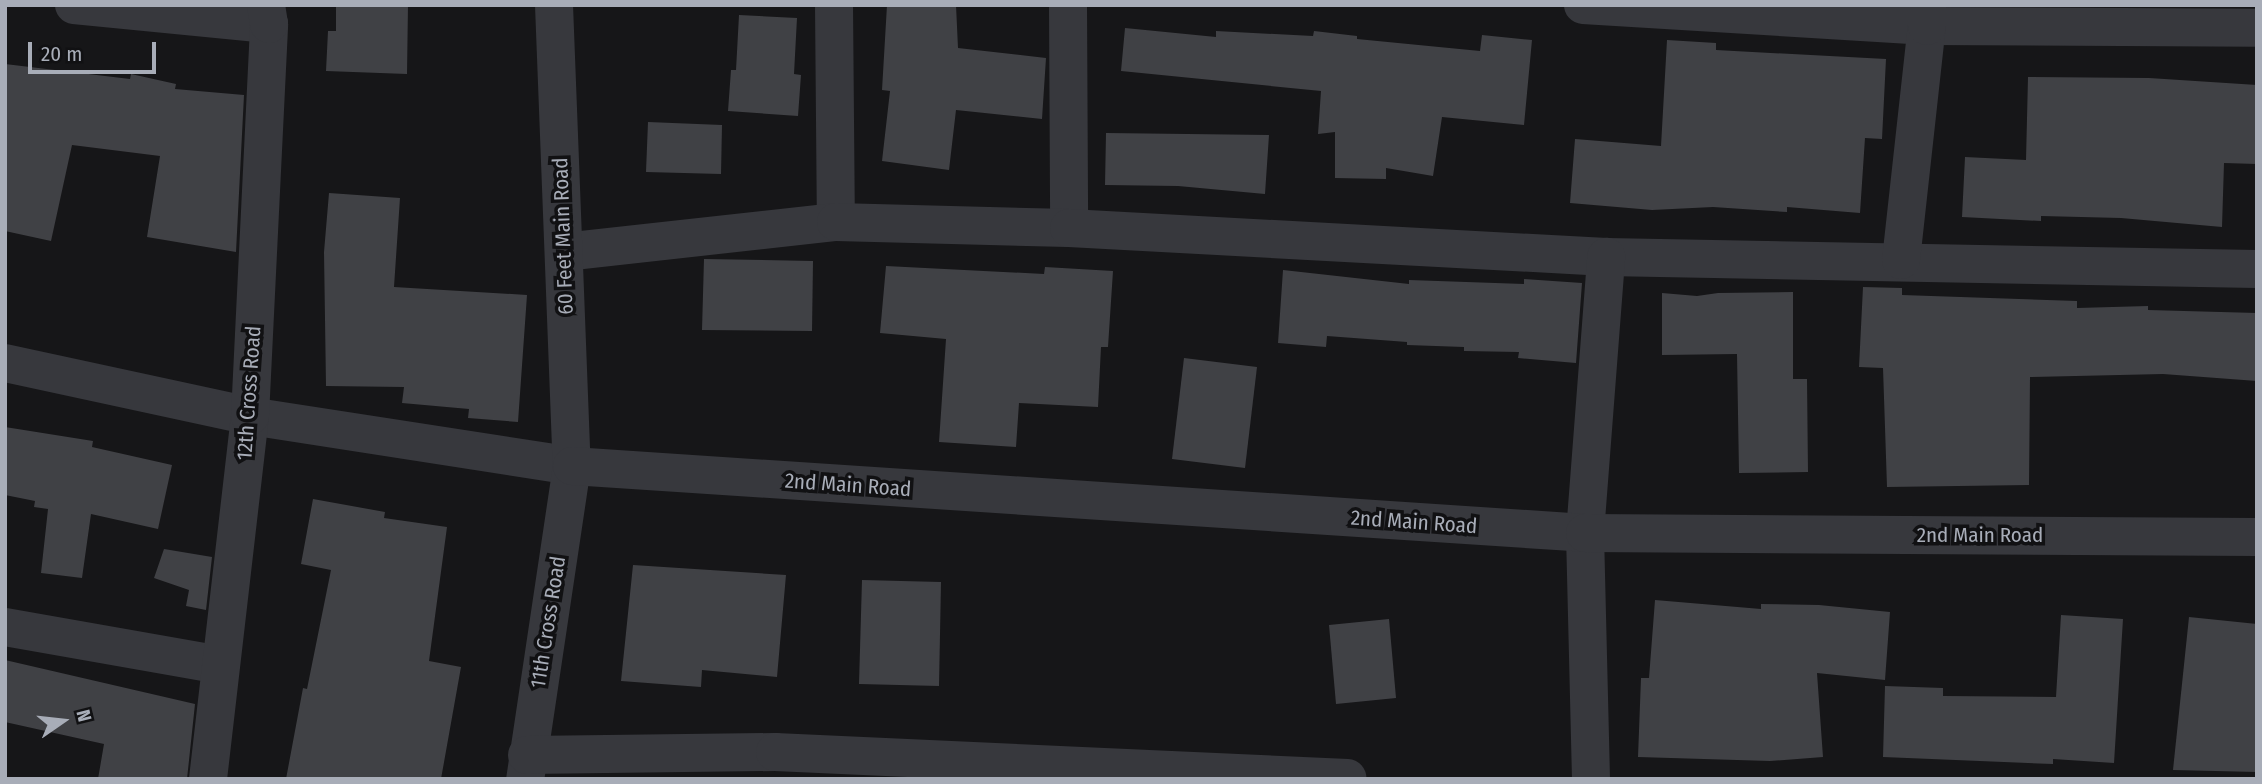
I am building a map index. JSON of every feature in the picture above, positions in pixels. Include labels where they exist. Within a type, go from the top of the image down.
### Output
[{"type":"street","points":[[74,5],[267,14]]},
{"type":"street","name":"60 Feet Main Road","points":[[554,5],[572,466]]},
{"type":"street","points":[[834,5],[836,222]]},
{"type":"street","points":[[1068,5],[1069,228]]},
{"type":"street","points":[[1583,5],[2257,28]]},
{"type":"street","name":"12th Cross Road","points":[[208,779],[250,416],[267,14]]},
{"type":"street","points":[[1901,260],[1927,16]]},
{"type":"street","points":[[564,251],[836,222],[1069,228],[1606,257],[1901,260],[2257,270]]},
{"type":"street","points":[[1591,779],[1585,533],[1606,257]]},
{"type":"street","name":"2nd Main Road","points":[[5,363],[250,416],[572,466],[1585,533],[2257,537]]},
{"type":"street","name":"11th Cross Road","points":[[526,767],[572,466]]},
{"type":"street","points":[[5,627],[221,665]]},
{"type":"street","points":[[526,767],[774,765],[1353,779]]},
{"type":"building","points":[[336,5],[408,5],[407,74],[326,71],[328,31],[336,31]]},
{"type":"building","points":[[887,5],[956,5],[958,48],[1046,58],[1042,119],[956,110],[949,170],[882,161],[890,91],[882,90]]},
{"type":"building","points":[[739,15],[797,18],[794,74],[801,75],[798,116],[728,111],[731,70],[736,70]]},
{"type":"building","points":[[1125,28],[1216,37],[1216,31],[1313,36],[1314,31],[1357,36],[1357,39],[1480,51],[1482,35],[1532,40],[1524,125],[1442,117],[1433,176],[1386,168],[1386,179],[1335,178],[1335,132],[1318,134],[1321,91],[1121,71]]},
{"type":"building","points":[[1667,40],[1716,43],[1716,50],[1886,59],[1882,139],[1865,138],[1860,213],[1787,207],[1787,212],[1713,207],[1652,210],[1570,203],[1575,139],[1661,146]]},
{"type":"building","points":[[5,64],[130,79],[131,74],[176,84],[175,89],[244,95],[236,252],[147,237],[160,156],[72,145],[51,241],[5,231]]},
{"type":"building","points":[[2028,77],[2149,78],[2257,85],[2257,164],[2224,163],[2222,227],[2121,218],[2041,216],[2041,221],[1962,217],[1965,157],[2026,160]]},
{"type":"building","points":[[648,122],[722,125],[721,174],[646,172]]},
{"type":"building","points":[[1106,133],[1269,135],[1265,194],[1178,186],[1105,185]]},
{"type":"building","points":[[329,193],[400,198],[394,287],[527,295],[518,422],[468,418],[469,409],[402,403],[404,387],[326,386],[324,252]]},
{"type":"building","points":[[704,259],[813,261],[812,331],[702,330]]},
{"type":"building","points":[[886,266],[1044,274],[1045,267],[1113,271],[1108,347],[1101,347],[1098,407],[1019,403],[1016,447],[939,442],[946,339],[880,333]]},
{"type":"building","points":[[1283,270],[1409,284],[1409,280],[1524,284],[1524,279],[1582,283],[1576,363],[1518,358],[1519,352],[1464,351],[1464,347],[1407,345],[1407,342],[1327,336],[1326,347],[1278,343]]},
{"type":"building","points":[[1863,287],[1902,288],[1902,295],[2077,301],[2077,308],[2148,306],[2148,310],[2257,313],[2257,381],[2163,374],[2030,377],[2029,485],[1887,487],[1883,368],[1859,367]]},
{"type":"building","points":[[1793,292],[1793,379],[1807,379],[1808,472],[1739,473],[1737,354],[1662,355],[1662,293],[1697,296],[1718,293]]},
{"type":"building","points":[[1184,358],[1257,367],[1245,468],[1172,459]]},
{"type":"building","points":[[5,427],[93,441],[92,447],[172,465],[158,529],[91,514],[82,578],[41,573],[48,509],[34,507],[35,501],[5,495]]},
{"type":"building","points":[[313,499],[385,512],[384,518],[447,527],[429,661],[461,667],[441,779],[286,779],[303,688],[307,689],[331,570],[301,564]]},
{"type":"building","points":[[164,549],[212,557],[206,610],[186,606],[189,590],[154,578]]},
{"type":"building","points":[[633,565],[786,575],[777,677],[702,670],[701,687],[621,681]]},
{"type":"building","points":[[862,580],[941,582],[939,686],[859,684]]},
{"type":"building","points":[[1655,600],[1761,609],[1761,604],[1819,605],[1890,612],[1885,680],[1817,673],[1823,757],[1770,761],[1638,757],[1641,678],[1649,678]]},
{"type":"building","points":[[2061,615],[2123,619],[2114,763],[2053,759],[2053,764],[1883,757],[1885,686],[1943,688],[1943,696],[2056,697]]},
{"type":"building","points":[[2189,617],[2257,624],[2257,772],[2173,770]]},
{"type":"building","points":[[1389,619],[1396,698],[1336,704],[1329,625]]},
{"type":"building","points":[[5,660],[195,704],[187,779],[98,779],[104,744],[5,722]]}]
